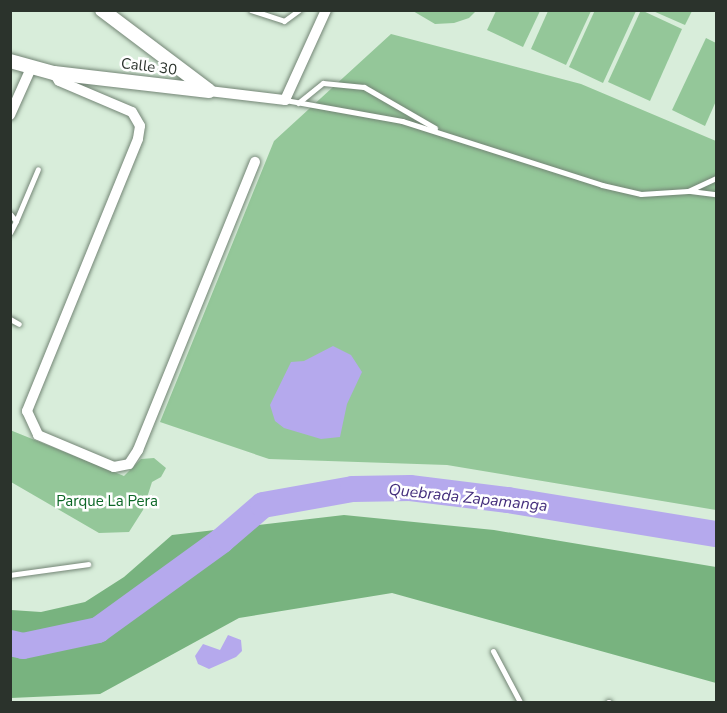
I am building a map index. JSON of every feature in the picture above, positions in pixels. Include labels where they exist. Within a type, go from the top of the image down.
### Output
[{"type":"street","points":[[102,10],[209,91]]},
{"type":"street","points":[[285,100],[326,10]]},
{"type":"street","name":"Calle 30","points":[[10,61],[54,73],[285,100]]},
{"type":"street","points":[[10,115],[31,68]]},
{"type":"street","points":[[54,73],[58,81],[132,112],[140,126],[138,139],[27,411],[38,435],[114,467],[129,464],[138,450],[255,162]]},
{"type":"lane","points":[[251,10],[284,21],[299,10]]},
{"type":"lane","points":[[298,103],[323,83],[364,87],[442,132]]},
{"type":"lane","points":[[285,100],[442,132],[602,185],[641,194],[688,191],[717,194]]},
{"type":"lane","points":[[10,233],[38,169]]},
{"type":"lane","points":[[688,191],[717,178]]},
{"type":"lane","points":[[10,214],[16,221]]},
{"type":"lane","points":[[10,319],[19,324]]},
{"type":"lane","points":[[10,575],[88,564]]},
{"type":"lane","points":[[493,651],[520,702]]},
{"type":"green space","points":[[595,10],[636,11],[603,83],[569,67]]},
{"type":"green space","points":[[641,10],[682,29],[650,101],[608,82]]},
{"type":"green space","points":[[413,11],[476,11],[469,18],[454,23],[435,24]]},
{"type":"green space","points":[[496,11],[540,11],[523,47],[487,30]]},
{"type":"green space","points":[[548,11],[591,11],[566,65],[531,49]]},
{"type":"green space","points":[[653,11],[692,11],[685,25]]},
{"type":"green space","points":[[391,34],[581,84],[716,141],[716,510],[447,465],[269,459],[160,422],[274,141]]},
{"type":"green space","points":[[706,38],[716,43],[716,101],[705,126],[672,110]]},
{"type":"green space","name":"Parque La Pera","points":[[10,430],[124,476],[141,459],[154,458],[166,468],[161,477],[152,482],[143,510],[129,532],[99,533],[11,482]]},
{"type":"green space","points":[[344,515],[494,530],[716,567],[716,683],[392,593],[239,618],[100,694],[11,698],[11,610],[41,612],[85,602],[124,577],[172,535]]},
{"type":"shaded area","points":[[333,346],[351,355],[362,372],[347,404],[340,437],[321,439],[284,428],[275,421],[270,405],[291,362],[304,361]]},
{"type":"shaded area","points":[[228,635],[241,640],[242,651],[236,657],[209,669],[198,664],[195,656],[203,644],[220,650]]},
{"type":"waterway","name":"Quebrada Zapamanga","points":[[10,643],[23,646],[98,630],[221,541],[263,505],[353,489],[410,488],[508,500],[716,534]]}]
